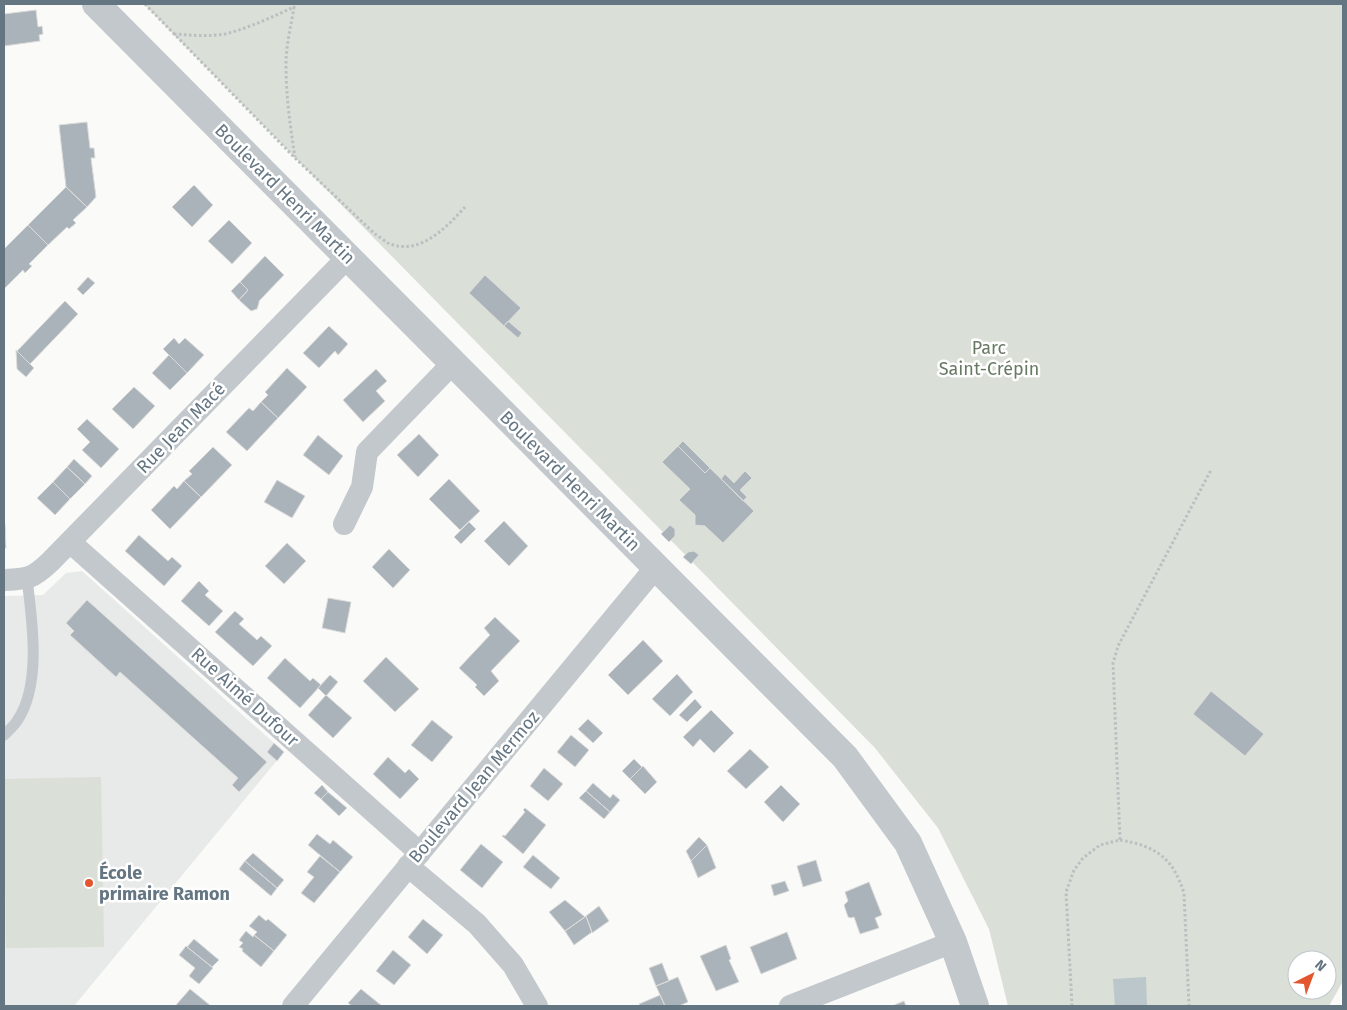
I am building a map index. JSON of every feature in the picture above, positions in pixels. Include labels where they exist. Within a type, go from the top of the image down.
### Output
[{"type":"street","name":"Boulevard Henri Martin","points":[[96,4],[845,758],[908,843],[953,942],[974,1006]]},
{"type":"street","name":"Rue Jean Macé","points":[[27,579],[38,572],[70,542],[348,257]]},
{"type":"street","points":[[344,524],[362,487],[367,452],[453,363]]},
{"type":"street","name":"Rue Aimé Dufour","points":[[70,542],[414,860],[477,924],[513,965],[537,1006]]},
{"type":"street","name":"Boulevard Jean Mermoz","points":[[293,1006],[656,567]]},
{"type":"street","points":[[4,580],[27,579]]},
{"type":"street","points":[[790,1006],[953,942]]},
{"type":"lane","points":[[4,735],[18,721],[28,695],[34,664],[27,579]]},
{"type":"path","points":[[145,4],[295,158],[375,234],[388,243],[404,246],[434,237],[443,231],[465,207]]},
{"type":"path","points":[[174,34],[200,36],[224,34],[264,21],[294,7],[286,64],[290,124],[295,158]]},
{"type":"path","points":[[1120,840],[1113,663],[1118,646],[1211,470]]},
{"type":"path","points":[[1072,1006],[1066,892],[1074,870],[1083,858],[1100,845],[1120,840],[1137,843],[1154,850],[1168,861],[1178,876],[1184,893],[1189,1006]]},
{"type":"shaded area","name":"École primaire Ramon","points":[[82,571],[284,752],[74,1006],[4,1006],[4,596],[43,595],[66,573]]},
{"type":"shaded area","points":[[1146,977],[1147,1006],[1115,1006],[1113,979]]},
{"type":"green space","name":"Parc Saint-Crépin","points":[[144,4],[1343,4],[1343,981],[1337,992],[1337,950],[1287,950],[1287,1000],[1332,1000],[1329,1006],[1008,1006],[989,929],[938,828],[875,748]]},
{"type":"green space","points":[[101,777],[104,947],[6,948],[4,779]]},
{"type":"building","points":[[36,10],[38,27],[42,26],[43,34],[39,35],[40,41],[4,46],[4,14]]},
{"type":"building","points":[[87,122],[90,148],[94,148],[95,158],[91,158],[96,197],[87,207],[66,187],[59,125]]},
{"type":"building","points":[[194,185],[213,205],[192,227],[172,207]]},
{"type":"building","points":[[66,187],[87,207],[73,220],[76,223],[69,229],[67,227],[48,245],[28,225]]},
{"type":"building","points":[[229,220],[252,243],[232,264],[208,241]]},
{"type":"building","points":[[28,225],[48,245],[29,264],[32,266],[25,273],[23,270],[4,289],[4,249]]},
{"type":"building","points":[[265,256],[284,275],[259,301],[257,309],[251,311],[239,300],[248,290],[240,282]]},
{"type":"building","points":[[485,275],[521,308],[504,326],[469,293]]},
{"type":"building","points":[[88,277],[95,283],[83,295],[77,289]]},
{"type":"building","points":[[240,282],[248,290],[239,300],[231,291]]},
{"type":"building","points":[[65,301],[78,314],[30,364],[17,351]]},
{"type":"building","points":[[508,321],[522,333],[518,338],[504,326]]},
{"type":"building","points":[[329,326],[348,344],[338,355],[335,351],[319,368],[303,353]]},
{"type":"building","points":[[174,338],[179,344],[185,338],[204,355],[187,373],[163,349]]},
{"type":"building","points":[[16,350],[34,368],[26,377],[17,369]]},
{"type":"building","points":[[169,355],[187,373],[170,390],[152,373]]},
{"type":"building","points":[[287,368],[307,387],[278,418],[261,402],[268,395],[265,392]]},
{"type":"building","points":[[376,369],[387,381],[376,391],[385,401],[363,422],[343,400]]},
{"type":"building","points":[[134,387],[155,406],[133,429],[112,409]]},
{"type":"building","points":[[261,402],[278,418],[247,451],[226,432],[249,408],[253,411]]},
{"type":"building","points":[[87,419],[119,449],[101,468],[82,450],[90,442],[77,429]]},
{"type":"building","points":[[419,434],[439,455],[418,477],[397,455]]},
{"type":"building","points":[[318,435],[343,456],[329,475],[303,455]]},
{"type":"building","points":[[683,441],[710,468],[705,473],[678,446]]},
{"type":"building","points":[[678,446],[705,473],[710,468],[754,511],[723,543],[705,526],[695,525],[695,515],[679,500],[690,489],[662,462]]},
{"type":"building","points":[[213,447],[232,465],[201,497],[184,481],[192,474],[189,471]]},
{"type":"building","points":[[74,459],[92,476],[85,484],[67,467]]},
{"type":"building","points":[[67,467],[85,484],[70,499],[53,482]]},
{"type":"building","points":[[745,471],[752,478],[740,490],[747,497],[743,501],[721,479],[725,474],[734,483]]},
{"type":"building","points":[[449,479],[480,511],[460,530],[429,499]]},
{"type":"building","points":[[277,480],[305,496],[292,518],[264,502]]},
{"type":"building","points":[[184,481],[201,497],[170,529],[151,510],[174,486],[177,489]]},
{"type":"building","points":[[53,482],[70,499],[55,515],[37,498]]},
{"type":"building","points":[[504,521],[528,546],[509,566],[484,541]]},
{"type":"building","points":[[469,522],[476,529],[461,544],[454,537]]},
{"type":"building","points":[[5,524],[6,548],[4,548]]},
{"type":"building","points":[[670,525],[675,529],[675,536],[669,542],[661,534]]},
{"type":"building","points":[[139,535],[168,561],[172,557],[182,566],[164,586],[125,551]]},
{"type":"building","points":[[287,543],[306,561],[284,584],[265,566]]},
{"type":"building","points":[[389,549],[410,570],[393,588],[372,567]]},
{"type":"building","points":[[694,551],[699,555],[691,564],[683,557],[688,552]]},
{"type":"building","points":[[199,581],[209,591],[205,595],[223,611],[209,626],[181,601]]},
{"type":"building","points":[[328,598],[351,602],[345,633],[322,628]]},
{"type":"building","points":[[87,600],[267,762],[239,792],[232,785],[238,778],[120,672],[116,677],[70,635],[74,631],[66,623]]},
{"type":"building","points":[[235,611],[244,619],[239,624],[257,640],[261,636],[272,646],[253,666],[215,632]]},
{"type":"building","points":[[495,617],[520,641],[491,671],[499,681],[484,696],[475,687],[477,685],[459,668],[490,635],[484,628]]},
{"type":"building","points":[[643,640],[663,661],[628,695],[608,675]]},
{"type":"building","points":[[386,657],[419,689],[395,712],[363,681]]},
{"type":"building","points":[[285,658],[310,681],[313,678],[321,685],[300,708],[267,678]]},
{"type":"building","points":[[677,674],[693,692],[670,716],[652,699]]},
{"type":"building","points":[[330,675],[338,682],[326,696],[318,688]]},
{"type":"building","points":[[1211,691],[1264,734],[1245,756],[1193,714]]},
{"type":"building","points":[[326,695],[352,718],[333,738],[308,715]]},
{"type":"building","points":[[695,699],[702,707],[687,722],[679,715]]},
{"type":"building","points":[[711,710],[734,733],[714,753],[700,739],[693,747],[683,737]]},
{"type":"building","points":[[588,719],[603,733],[593,743],[578,729]]},
{"type":"building","points":[[432,720],[453,737],[432,762],[411,745]]},
{"type":"building","points":[[571,735],[589,750],[575,767],[557,752]]},
{"type":"building","points":[[274,743],[284,752],[277,761],[267,752]]},
{"type":"building","points":[[750,749],[769,767],[746,789],[727,771]]},
{"type":"building","points":[[388,757],[405,773],[409,769],[419,779],[400,799],[373,774]]},
{"type":"building","points":[[634,759],[642,767],[630,779],[622,771]]},
{"type":"building","points":[[643,766],[657,782],[645,794],[630,779]]},
{"type":"building","points":[[544,768],[563,784],[548,801],[530,786]]},
{"type":"building","points":[[593,783],[610,798],[613,794],[620,800],[610,812],[586,791]]},
{"type":"building","points":[[322,785],[328,792],[321,799],[314,793]]},
{"type":"building","points":[[781,785],[800,804],[783,822],[764,802]]},
{"type":"building","points":[[586,791],[610,812],[604,819],[579,798]]},
{"type":"building","points":[[328,792],[347,808],[339,816],[321,799]]},
{"type":"building","points":[[525,808],[546,825],[523,854],[502,836],[505,836],[525,812],[523,810]]},
{"type":"building","points":[[317,834],[330,844],[333,840],[353,857],[340,872],[308,845]]},
{"type":"building","points":[[699,837],[707,845],[691,861],[686,851]]},
{"type":"building","points":[[481,844],[503,862],[482,888],[460,870]]},
{"type":"building","points":[[707,845],[716,868],[698,878],[691,861]]},
{"type":"building","points":[[253,853],[284,880],[277,888],[245,861]]},
{"type":"building","points":[[533,855],[560,878],[551,889],[523,867]]},
{"type":"building","points":[[320,856],[340,872],[314,903],[301,893],[314,877],[307,872]]},
{"type":"building","points":[[816,860],[822,881],[803,887],[797,866]]},
{"type":"building","points":[[245,861],[277,888],[271,896],[239,869]]},
{"type":"building","points":[[785,881],[789,891],[774,896],[771,885]]},
{"type":"building","points":[[869,882],[882,915],[875,918],[879,928],[860,934],[854,917],[848,917],[844,905],[848,901],[845,892]]},
{"type":"building","points":[[565,900],[585,917],[565,931],[549,912]]},
{"type":"building","points":[[599,906],[609,921],[592,933],[586,916]]},
{"type":"building","points":[[259,915],[266,921],[268,919],[287,935],[274,951],[254,935],[257,932],[249,926]]},
{"type":"building","points":[[586,916],[592,932],[574,945],[565,931]]},
{"type":"building","points":[[423,919],[443,935],[427,954],[408,937]]},
{"type":"building","points":[[246,931],[274,951],[261,967],[239,947],[243,943],[239,940]]},
{"type":"building","points":[[787,932],[797,959],[761,974],[750,947]]},
{"type":"building","points":[[194,939],[219,960],[212,967],[187,947]]},
{"type":"building","points":[[726,945],[731,959],[729,960],[739,982],[716,991],[700,956]]},
{"type":"building","points":[[186,946],[213,968],[199,984],[189,976],[195,968],[179,955]]},
{"type":"building","points":[[393,950],[411,965],[394,985],[376,971]]},
{"type":"building","points":[[662,963],[669,981],[656,986],[649,968]]},
{"type":"building","points":[[678,977],[688,1002],[679,1006],[665,1006],[656,986]]},
{"type":"building","points":[[190,989],[211,1006],[176,1005]]},
{"type":"building","points":[[361,989],[382,1006],[352,1006],[348,1003]]},
{"type":"building","points":[[660,995],[665,1006],[640,1006],[639,1004]]},
{"type":"building","points":[[904,1001],[906,1006],[892,1006]]},
{"type":"place","name":"École primaire Ramon","points":[[89,883]]}]
